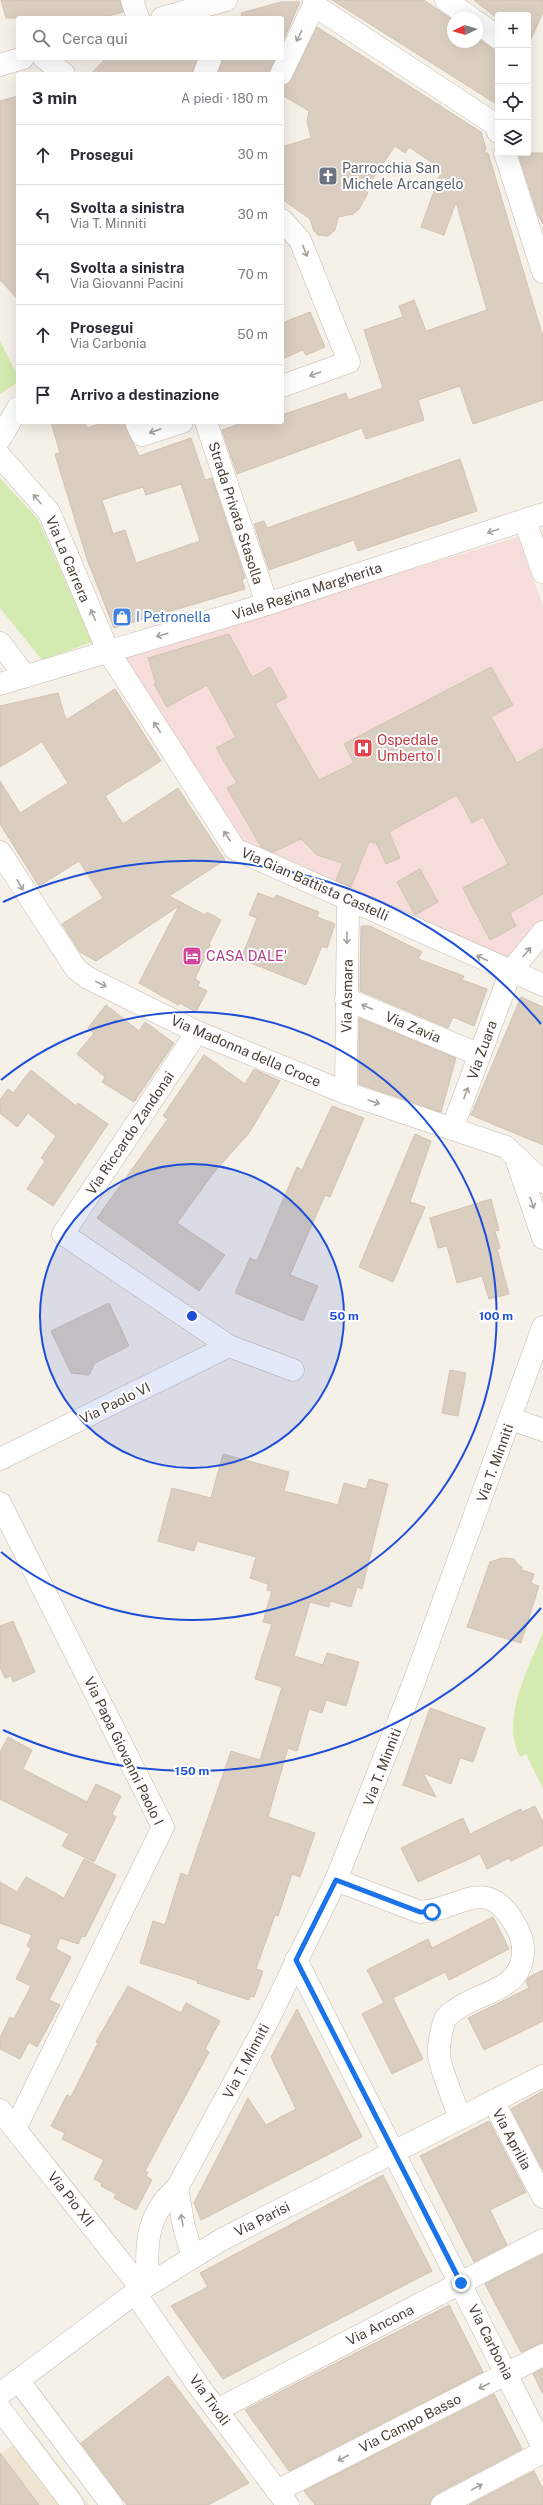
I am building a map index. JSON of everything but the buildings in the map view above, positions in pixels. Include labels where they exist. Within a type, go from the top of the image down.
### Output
[{"type":"street","points":[[132,0],[137,16]]},
{"type":"street","points":[[169,16],[226,0]]},
{"type":"street","points":[[229,16],[236,0]]},
{"type":"street","points":[[446,0],[463,12]]},
{"type":"street","points":[[282,72],[314,2],[495,124]]},
{"type":"street","points":[[483,27],[495,36]]},
{"type":"street","points":[[46,60],[62,72]]},
{"type":"street","points":[[205,72],[210,60]]},
{"type":"street","points":[[506,156],[543,272]]},
{"type":"street","points":[[284,222],[300,240],[349,362],[284,385]]},
{"type":"street","points":[[0,439],[16,411]]},
{"type":"street","points":[[137,424],[142,436],[176,424]]},
{"type":"street","name":"Strada Privata Stasolla","points":[[207,424],[266,604]]},
{"type":"street","name":"Via La Carrera","points":[[0,456],[48,512],[108,651]]},
{"type":"street","points":[[534,517],[543,572]]},
{"type":"street","name":"Viale Regina Margherita","points":[[0,684],[266,604],[534,517]]},
{"type":"street","points":[[0,643],[25,676]]},
{"type":"street","name":"Via Gian Battista Castelli","points":[[108,651],[235,848],[543,985]]},
{"type":"street","name":"Via Madonna della Croce","points":[[0,852],[76,969],[88,978],[198,1032],[346,1093],[506,1147],[543,1182]]},
{"type":"street","name":"Via Asmara","points":[[346,1093],[348,899]]},
{"type":"street","name":"Via Zuara","points":[[452,1129],[511,971],[543,932]]},
{"type":"street","name":"Via Zavia","points":[[346,999],[480,1055]]},
{"type":"street","name":"Via Riccardo Zandonai","points":[[198,1032],[63,1234],[229,1346]]},
{"type":"street","points":[[514,1153],[543,1238]]},
{"type":"street","name":"Via T. Minniti","points":[[142,2289],[147,2235],[164,2199],[177,2188],[266,2024],[336,1880],[380,1774],[511,1419],[543,1327]]},
{"type":"street","points":[[229,1346],[293,1370]]},
{"type":"street","name":"Via Paolo VI","points":[[0,1459],[229,1346]]},
{"type":"street","points":[[511,1419],[543,1430]]},
{"type":"street","name":"Via Papa Giovanni Paolo I","points":[[0,1503],[164,1827],[15,2129]]},
{"type":"street","points":[[336,1880],[420,1912],[432,1912],[469,1897],[480,1896],[492,1900],[505,1908],[517,1927],[523,1941],[524,1954],[519,1969],[508,1983],[465,2002],[446,2018],[439,2055],[460,2118]]},
{"type":"street","name":"Via Carbonia","points":[[296,1960],[543,2447]]},
{"type":"street","name":"Via Parisi","points":[[0,2394],[142,2289],[221,2240],[543,2076]]},
{"type":"street","name":"Via Aprilia","points":[[493,2101],[543,2197]]},
{"type":"street","name":"Via Pio XII","points":[[0,2110],[142,2289]]},
{"type":"street","points":[[177,2188],[184,2227],[193,2257]]},
{"type":"street","name":"Via Ancona","points":[[217,2410],[543,2240]]},
{"type":"street","name":"Via Tivoli","points":[[142,2289],[217,2410],[283,2498]]},
{"type":"street","name":"Via Campo Basso","points":[[283,2498],[543,2355]]},
{"type":"street","points":[[18,2380],[112,2505]]},
{"type":"street","points":[[0,2409],[8,2435],[73,2505]]},
{"type":"street","points":[[442,2505],[543,2452]]},
{"type":"shaded area","name":"Ospedale Umberto I","points":[[518,537],[543,606],[543,922],[509,964],[241,841],[124,655]]},
{"type":"shaded area","points":[[32,2430],[89,2505],[0,2505],[0,2454]]},
{"type":"green space","points":[[0,341],[16,373],[16,383],[0,394]]},
{"type":"green space","points":[[0,478],[38,519],[92,642],[42,660],[0,608]]},
{"type":"green space","points":[[543,1632],[543,1789],[526,1754],[520,1757],[515,1742],[513,1726],[515,1710],[524,1677]]},
{"type":"place","name":"Parrocchia San Michele Arcangelo","points":[[328,176]]},
{"type":"place","name":"I Petronella","points":[[122,617]]},
{"type":"place","name":"Ospedale Umberto I","points":[[363,748]]},
{"type":"place","name":"CASA DALE'","points":[[192,956]]},
{"type":"route","points":[[432,1912],[420,1912],[336,1880],[296,1960],[461,2283]]}]
